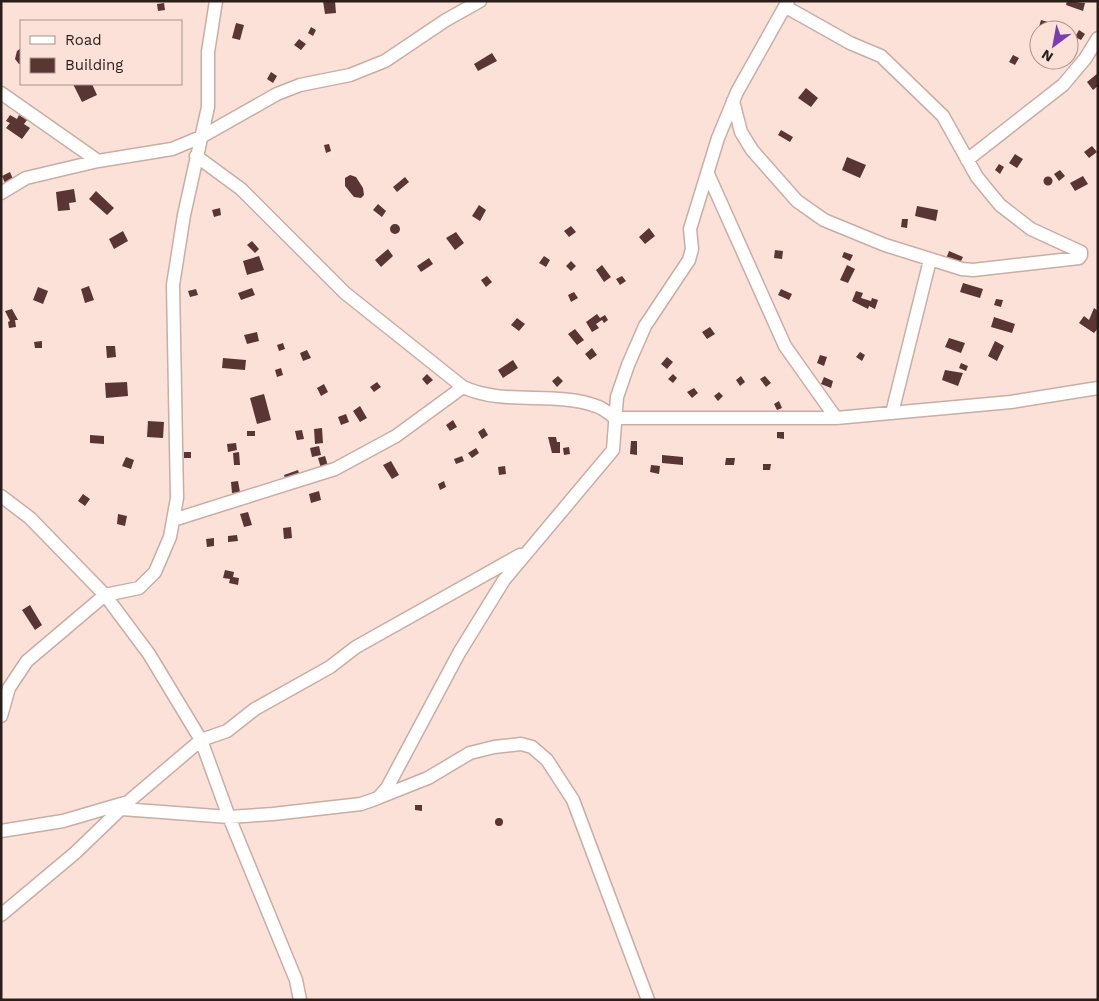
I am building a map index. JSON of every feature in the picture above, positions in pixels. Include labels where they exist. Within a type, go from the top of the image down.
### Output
[{"type":"street","points":[[1,716],[9,688],[27,661],[106,595],[139,588],[155,572],[170,537],[177,498],[173,285],[196,156],[208,107],[208,52],[216,1]]},
{"type":"street","points":[[1,193],[26,178],[98,161],[172,149],[201,136],[277,94],[300,85],[350,75],[385,61],[432,29],[480,1]]},
{"type":"street","points":[[378,798],[393,779],[471,633],[504,580],[613,450],[619,389],[645,326],[689,260],[690,229],[718,138],[733,101],[751,64],[787,4],[850,43],[881,56],[943,116],[967,160],[991,196],[1011,215],[1042,236],[1081,252],[1081,255],[1079,258],[974,270],[930,260],[885,245],[824,220],[807,209],[752,150],[741,132],[733,101]]},
{"type":"street","points":[[967,160],[1063,85],[1085,59],[1098,38]]},
{"type":"street","points":[[1,93],[98,161]]},
{"type":"street","points":[[196,156],[241,189],[346,293],[463,388],[480,395],[562,400],[597,406],[616,418],[836,418],[1011,402],[1098,388]]},
{"type":"street","points":[[708,174],[785,346],[836,418]]},
{"type":"street","points":[[892,413],[930,260]]},
{"type":"street","points":[[173,520],[335,470],[396,436],[463,388]]},
{"type":"street","points":[[1,496],[30,518],[106,595],[150,654],[201,740],[229,817],[296,980],[300,1000]]},
{"type":"street","points":[[1,915],[75,853],[125,806],[201,740],[227,731],[254,709],[330,667],[356,647],[529,550]]},
{"type":"street","points":[[1,831],[63,821],[125,806],[229,817],[355,805],[428,778],[470,753],[521,744],[532,747],[555,770],[573,800],[648,1000]]},
{"type":"street","points":[[296,980],[310,1000]]},
{"type":"building","points":[[323,1],[335,1],[336,13],[325,14]]},
{"type":"building","points":[[1067,1],[1085,3],[1083,11],[1066,5]]},
{"type":"building","points":[[164,3],[165,10],[158,11],[157,4]]},
{"type":"building","points":[[236,23],[244,25],[240,40],[232,38]]},
{"type":"building","points":[[311,27],[316,30],[313,36],[308,33]]},
{"type":"building","points":[[1079,30],[1085,34],[1081,40],[1079,39]]},
{"type":"building","points":[[299,39],[306,44],[301,50],[294,45]]},
{"type":"building","points":[[20,49],[20,64],[15,59],[17,51]]},
{"type":"building","points":[[492,53],[497,61],[478,71],[474,64]]},
{"type":"building","points":[[1013,55],[1019,58],[1015,65],[1009,62]]},
{"type":"building","points":[[271,72],[277,76],[273,83],[267,79]]},
{"type":"building","points":[[1098,73],[1098,86],[1093,90],[1087,82]]},
{"type":"building","points":[[74,85],[92,85],[97,95],[82,102]]},
{"type":"building","points":[[806,88],[818,98],[811,107],[798,98]]},
{"type":"building","points":[[10,115],[17,119],[19,115],[27,120],[24,124],[30,128],[22,139],[6,128],[10,123],[6,121]]},
{"type":"building","points":[[781,130],[793,137],[790,142],[778,135]]},
{"type":"building","points":[[329,144],[331,151],[326,153],[324,145]]},
{"type":"building","points":[[1092,146],[1097,152],[1089,158],[1084,152]]},
{"type":"building","points":[[1015,154],[1023,159],[1017,168],[1009,163]]},
{"type":"building","points":[[847,157],[866,165],[860,178],[842,170]]},
{"type":"building","points":[[999,164],[1004,167],[1000,174],[995,170]]},
{"type":"building","points":[[1060,170],[1065,176],[1059,181],[1054,174]]},
{"type":"building","points":[[10,172],[13,179],[5,183],[2,176]]},
{"type":"building","points":[[350,175],[356,177],[363,188],[364,195],[361,198],[354,197],[345,186],[345,178]]},
{"type":"building","points":[[1083,176],[1088,184],[1075,191],[1070,183]]},
{"type":"building","points":[[405,177],[409,182],[397,192],[393,187]]},
{"type":"building","points":[[1048,177],[1052,181],[1048,185],[1044,181]]},
{"type":"building","points":[[74,189],[76,202],[69,203],[70,210],[58,211],[56,192]]},
{"type":"building","points":[[96,191],[114,208],[107,215],[89,199]]},
{"type":"building","points":[[378,204],[386,211],[382,217],[373,210]]},
{"type":"building","points":[[479,205],[486,210],[480,221],[472,216]]},
{"type":"building","points":[[917,206],[938,210],[936,221],[915,216]]},
{"type":"building","points":[[220,208],[221,215],[214,217],[212,210]]},
{"type":"building","points":[[902,219],[908,219],[907,228],[901,227]]},
{"type":"building","points":[[393,224],[397,224],[400,229],[399,233],[393,234],[390,231],[390,227]]},
{"type":"building","points":[[571,226],[576,232],[569,237],[564,231]]},
{"type":"building","points":[[649,228],[655,236],[645,244],[639,237]]},
{"type":"building","points":[[123,231],[128,241],[114,249],[109,239]]},
{"type":"building","points":[[456,232],[464,243],[455,250],[446,238]]},
{"type":"building","points":[[252,241],[259,249],[255,253],[247,245]]},
{"type":"building","points":[[388,249],[393,256],[381,267],[375,260]]},
{"type":"building","points":[[775,250],[783,251],[782,259],[774,258]]},
{"type":"building","points":[[949,251],[963,257],[959,265],[946,259]]},
{"type":"building","points":[[844,252],[853,255],[850,261],[842,257]]},
{"type":"building","points":[[259,256],[264,270],[247,275],[243,261]]},
{"type":"building","points":[[544,256],[550,260],[546,267],[539,263]]},
{"type":"building","points":[[429,258],[433,264],[421,272],[417,266]]},
{"type":"building","points":[[571,261],[576,266],[571,271],[566,266]]},
{"type":"building","points":[[602,265],[611,277],[604,282],[596,270]]},
{"type":"building","points":[[847,265],[855,269],[848,283],[840,280]]},
{"type":"building","points":[[487,276],[492,282],[486,287],[481,280]]},
{"type":"building","points":[[622,276],[626,281],[620,285],[616,279]]},
{"type":"building","points":[[963,283],[983,289],[980,298],[960,292]]},
{"type":"building","points":[[89,286],[94,300],[85,303],[81,289]]},
{"type":"building","points":[[38,287],[48,291],[43,304],[33,300]]},
{"type":"building","points":[[252,288],[255,295],[241,300],[238,293]]},
{"type":"building","points":[[196,289],[198,295],[190,297],[188,291]]},
{"type":"building","points":[[781,289],[792,294],[789,300],[778,295]]},
{"type":"building","points":[[856,291],[863,293],[861,298],[871,301],[872,298],[878,300],[875,309],[869,306],[868,309],[852,301]]},
{"type":"building","points":[[574,292],[578,298],[571,302],[568,295]]},
{"type":"building","points":[[996,299],[1003,300],[1001,307],[994,305]]},
{"type":"building","points":[[1094,308],[1098,311],[1098,328],[1094,333],[1079,323],[1084,316],[1089,320]]},
{"type":"building","points":[[12,309],[18,320],[15,320],[16,327],[9,328],[8,322],[10,321],[5,311]]},
{"type":"building","points":[[597,314],[600,318],[605,315],[608,320],[604,323],[602,320],[596,324],[599,328],[592,332],[586,322]]},
{"type":"building","points":[[994,317],[1015,324],[1012,333],[991,327]]},
{"type":"building","points":[[517,318],[525,324],[519,331],[511,325]]},
{"type":"building","points":[[710,327],[715,334],[707,339],[702,332]]},
{"type":"building","points":[[575,329],[584,340],[577,345],[568,334]]},
{"type":"building","points":[[257,332],[259,341],[247,344],[244,335]]},
{"type":"building","points":[[949,338],[965,343],[961,353],[945,347]]},
{"type":"building","points":[[42,341],[42,348],[35,348],[34,342]]},
{"type":"building","points":[[995,341],[1004,346],[997,361],[988,356]]},
{"type":"building","points":[[283,343],[285,349],[279,351],[277,345]]},
{"type":"building","points":[[106,346],[115,346],[116,357],[107,358]]},
{"type":"building","points":[[592,348],[597,355],[590,360],[585,354]]},
{"type":"building","points":[[307,350],[311,358],[303,361],[300,353]]},
{"type":"building","points":[[860,352],[865,355],[862,361],[856,357]]},
{"type":"building","points":[[820,355],[827,357],[824,366],[817,363]]},
{"type":"building","points":[[667,357],[673,362],[667,369],[661,364]]},
{"type":"building","points":[[223,358],[246,360],[245,370],[222,368]]},
{"type":"building","points":[[513,360],[518,368],[503,378],[498,370]]},
{"type":"building","points":[[961,363],[968,366],[966,371],[959,368]]},
{"type":"building","points":[[281,368],[283,375],[277,377],[275,370]]},
{"type":"building","points":[[945,370],[963,373],[958,386],[942,380]]},
{"type":"building","points":[[427,374],[433,380],[427,385],[422,379]]},
{"type":"building","points":[[673,374],[677,378],[673,383],[668,379]]},
{"type":"building","points":[[558,376],[563,381],[557,387],[552,381]]},
{"type":"building","points":[[741,376],[745,382],[740,386],[736,380]]},
{"type":"building","points":[[765,376],[771,383],[766,387],[760,379]]},
{"type":"building","points":[[824,377],[833,381],[831,388],[821,384]]},
{"type":"building","points":[[127,382],[128,396],[106,398],[105,383]]},
{"type":"building","points":[[377,382],[381,387],[374,392],[370,387]]},
{"type":"building","points":[[324,384],[328,392],[321,396],[317,388]]},
{"type":"building","points":[[694,388],[698,393],[692,398],[687,392]]},
{"type":"building","points":[[719,392],[723,396],[718,401],[714,396]]},
{"type":"building","points":[[264,394],[271,420],[257,424],[250,398]]},
{"type":"building","points":[[779,401],[782,408],[777,410],[774,404]]},
{"type":"building","points":[[360,406],[367,418],[360,422],[353,411]]},
{"type":"building","points":[[346,414],[349,422],[341,425],[338,417]]},
{"type":"building","points":[[453,420],[457,427],[450,431],[446,425]]},
{"type":"building","points":[[148,421],[164,422],[163,438],[147,437]]},
{"type":"building","points":[[322,428],[323,443],[315,444],[314,429]]},
{"type":"building","points":[[484,428],[488,435],[482,439],[478,432]]},
{"type":"building","points":[[302,430],[304,439],[297,440],[295,431]]},
{"type":"building","points":[[247,431],[255,431],[255,436],[247,436]]},
{"type":"building","points":[[777,432],[784,432],[784,439],[777,438]]},
{"type":"building","points":[[90,435],[104,436],[104,444],[90,443]]},
{"type":"building","points":[[548,437],[556,437],[557,442],[560,442],[560,453],[552,453]]},
{"type":"building","points":[[631,441],[637,441],[637,455],[630,454]]},
{"type":"building","points":[[236,443],[237,450],[228,452],[227,444]]},
{"type":"building","points":[[319,446],[321,455],[312,457],[310,448]]},
{"type":"building","points":[[569,447],[570,454],[564,455],[563,448]]},
{"type":"building","points":[[476,448],[479,453],[472,458],[468,453]]},
{"type":"building","points":[[184,452],[191,452],[191,458],[184,458]]},
{"type":"building","points":[[239,452],[240,465],[234,465],[233,453]]},
{"type":"building","points":[[662,455],[683,457],[683,465],[662,463]]},
{"type":"building","points":[[325,456],[328,466],[321,468],[318,458]]},
{"type":"building","points":[[462,456],[464,461],[456,464],[454,459]]},
{"type":"building","points":[[126,457],[134,460],[131,469],[122,466]]},
{"type":"building","points":[[726,458],[735,458],[734,465],[725,465]]},
{"type":"building","points":[[391,461],[399,475],[392,479],[383,465]]},
{"type":"building","points":[[763,464],[771,464],[770,470],[763,470]]},
{"type":"building","points":[[651,465],[660,466],[659,474],[650,472]]},
{"type":"building","points":[[505,466],[506,474],[499,475],[498,467]]},
{"type":"building","points":[[298,470],[300,476],[286,481],[284,475]]},
{"type":"building","points":[[238,481],[240,492],[232,493],[231,482]]},
{"type":"building","points":[[444,481],[446,487],[440,490],[438,484]]},
{"type":"building","points":[[319,491],[321,500],[311,503],[309,494]]},
{"type":"building","points":[[83,494],[90,499],[85,506],[78,501]]},
{"type":"building","points":[[248,512],[252,525],[244,527],[240,514]]},
{"type":"building","points":[[118,514],[127,516],[125,526],[117,524]]},
{"type":"building","points":[[291,527],[292,538],[284,539],[283,528]]},
{"type":"building","points":[[237,535],[238,541],[228,542],[228,536]]},
{"type":"building","points":[[214,538],[214,546],[207,547],[206,539]]},
{"type":"building","points":[[225,570],[234,572],[233,577],[239,578],[238,585],[229,583],[230,579],[223,578]]},
{"type":"building","points":[[30,605],[42,625],[35,630],[22,610]]},
{"type":"building","points":[[415,805],[422,805],[422,811],[415,810]]},
{"type":"building","points":[[499,818],[503,822],[499,826],[495,822]]}]
